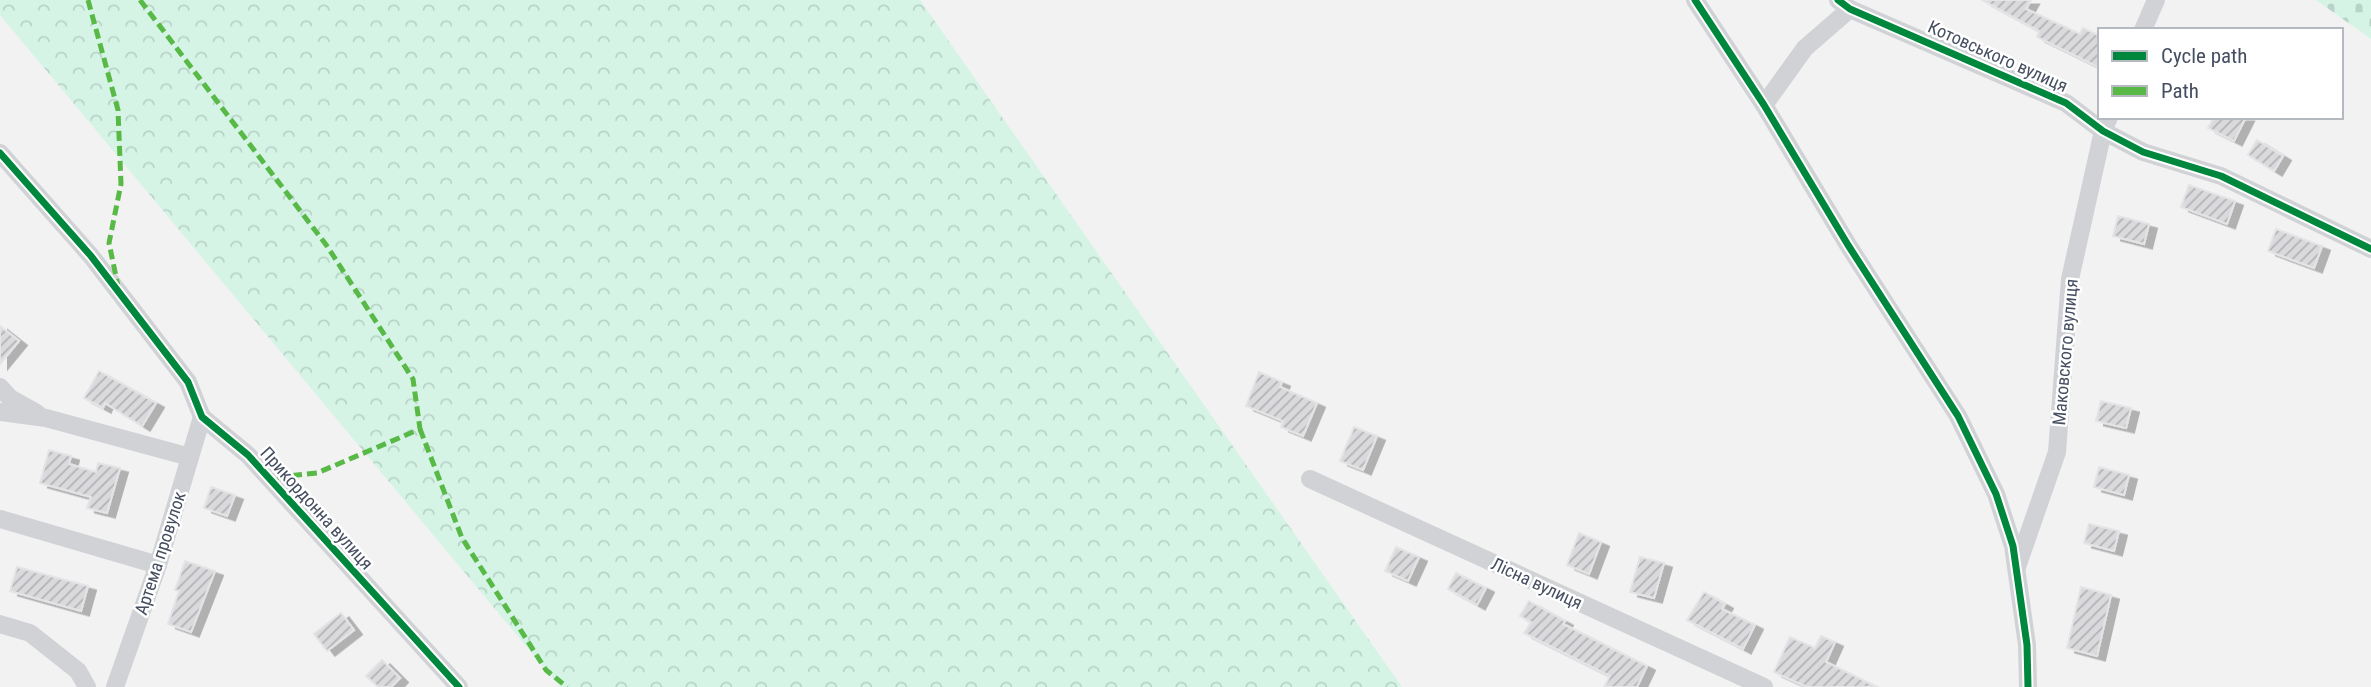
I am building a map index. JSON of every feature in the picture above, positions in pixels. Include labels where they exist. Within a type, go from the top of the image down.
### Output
[{"type":"street","points":[[1695,0],[1764,104],[1848,245],[1958,416],[1996,494],[2012,546],[2016,570],[2027,645],[2028,687]]},
{"type":"street","points":[[2144,28],[2156,0]]},
{"type":"street","points":[[1764,104],[1805,48],[1844,4]]},
{"type":"street","name":"Котовського вулиця","points":[[1844,4],[2066,103],[2106,124],[2143,152],[2221,176],[2371,249]]},
{"type":"street","name":"Маковского вулиця","points":[[2016,570],[2057,452],[2070,279],[2106,124]]},
{"type":"street","name":"Прикордонна вулиця","points":[[0,153],[91,256],[188,382],[202,417],[248,455],[459,687]]},
{"type":"street","points":[[0,387],[10,398],[46,418]]},
{"type":"street","points":[[0,412],[46,418],[190,457]]},
{"type":"street","name":"Артема провулок","points":[[115,687],[158,565],[202,417]]},
{"type":"street","name":"Лісна вулиця","points":[[1310,479],[1733,680],[1764,687]]},
{"type":"street","points":[[0,519],[158,565]]},
{"type":"street","points":[[0,624],[30,633],[78,671],[87,687]]},
{"type":"green space","points":[[0,0],[920,0],[1402,687],[560,687],[0,15]]},
{"type":"green space","points":[[2316,0],[2371,0],[2371,39]]},
{"type":"building","points":[[1982,0],[2031,0],[2026,9],[2080,34],[2083,28],[2098,35],[2098,67],[2037,37],[2039,31]]},
{"type":"building","points":[[2213,119],[2245,119],[2234,141],[2208,128]]},
{"type":"building","points":[[2257,140],[2283,156],[2274,171],[2248,155]]},
{"type":"building","points":[[2189,185],[2235,201],[2227,224],[2181,207]]},
{"type":"building","points":[[2118,216],[2149,224],[2144,244],[2113,236]]},
{"type":"building","points":[[2276,229],[2322,246],[2314,268],[2268,251]]},
{"type":"building","points":[[0,326],[19,341],[0,364]]},
{"type":"building","points":[[99,371],[156,403],[142,426],[105,403],[103,408],[84,398]]},
{"type":"building","points":[[1259,372],[1282,382],[1280,387],[1317,403],[1303,436],[1281,427],[1283,421],[1246,406]]},
{"type":"building","points":[[2101,401],[2131,408],[2126,428],[2096,421]]},
{"type":"building","points":[[1354,427],[1377,436],[1363,470],[1340,461]]},
{"type":"building","points":[[49,450],[71,456],[69,464],[96,472],[98,463],[120,468],[107,513],[87,508],[91,497],[40,483]]},
{"type":"building","points":[[2099,467],[2129,475],[2124,495],[2094,487]]},
{"type":"building","points":[[211,487],[235,495],[227,516],[204,508]]},
{"type":"building","points":[[2089,524],[2119,531],[2114,551],[2084,543]]},
{"type":"building","points":[[1579,533],[1601,542],[1589,574],[1567,565]]},
{"type":"building","points":[[1396,547],[1419,557],[1408,581],[1385,571]]},
{"type":"building","points":[[1640,557],[1664,563],[1654,598],[1630,592]]},
{"type":"building","points":[[185,561],[215,571],[191,632],[168,624]]},
{"type":"building","points":[[17,567],[88,586],[81,611],[10,591]]},
{"type":"building","points":[[1456,573],[1486,588],[1477,605],[1448,589]]},
{"type":"building","points":[[2081,587],[2111,595],[2097,656],[2067,648]]},
{"type":"building","points":[[1704,592],[1725,604],[1722,609],[1755,625],[1743,649],[1687,620]]},
{"type":"building","points":[[1529,601],[1565,621],[1563,624],[1647,666],[1637,687],[1604,687],[1610,676],[1524,633],[1531,622],[1520,616]]},
{"type":"building","points":[[341,613],[354,630],[327,651],[314,634]]},
{"type":"building","points":[[1821,636],[1835,642],[1826,662],[1877,687],[1807,687],[1774,672],[1790,637],[1815,648]]},
{"type":"building","points":[[382,660],[400,678],[391,687],[378,687],[366,676]]},
{"type":"marked path","points":[[88,0],[118,110],[121,184],[109,243],[118,286]]},
{"type":"marked path","points":[[140,0],[327,246],[413,379],[420,429],[317,473],[269,478]]},
{"type":"marked path","points":[[420,429],[462,538],[546,670],[567,687]]},
{"type":"cycle path","points":[[1695,0],[1764,105],[1848,245],[1958,416],[1996,494],[2013,546],[2027,645],[2028,687]]},
{"type":"cycle path","points":[[1838,0],[1850,9],[2066,103],[2103,131],[2143,152],[2221,176],[2371,249]]},
{"type":"cycle path","points":[[0,153],[91,256],[188,382],[202,417],[248,455],[459,687]]}]
